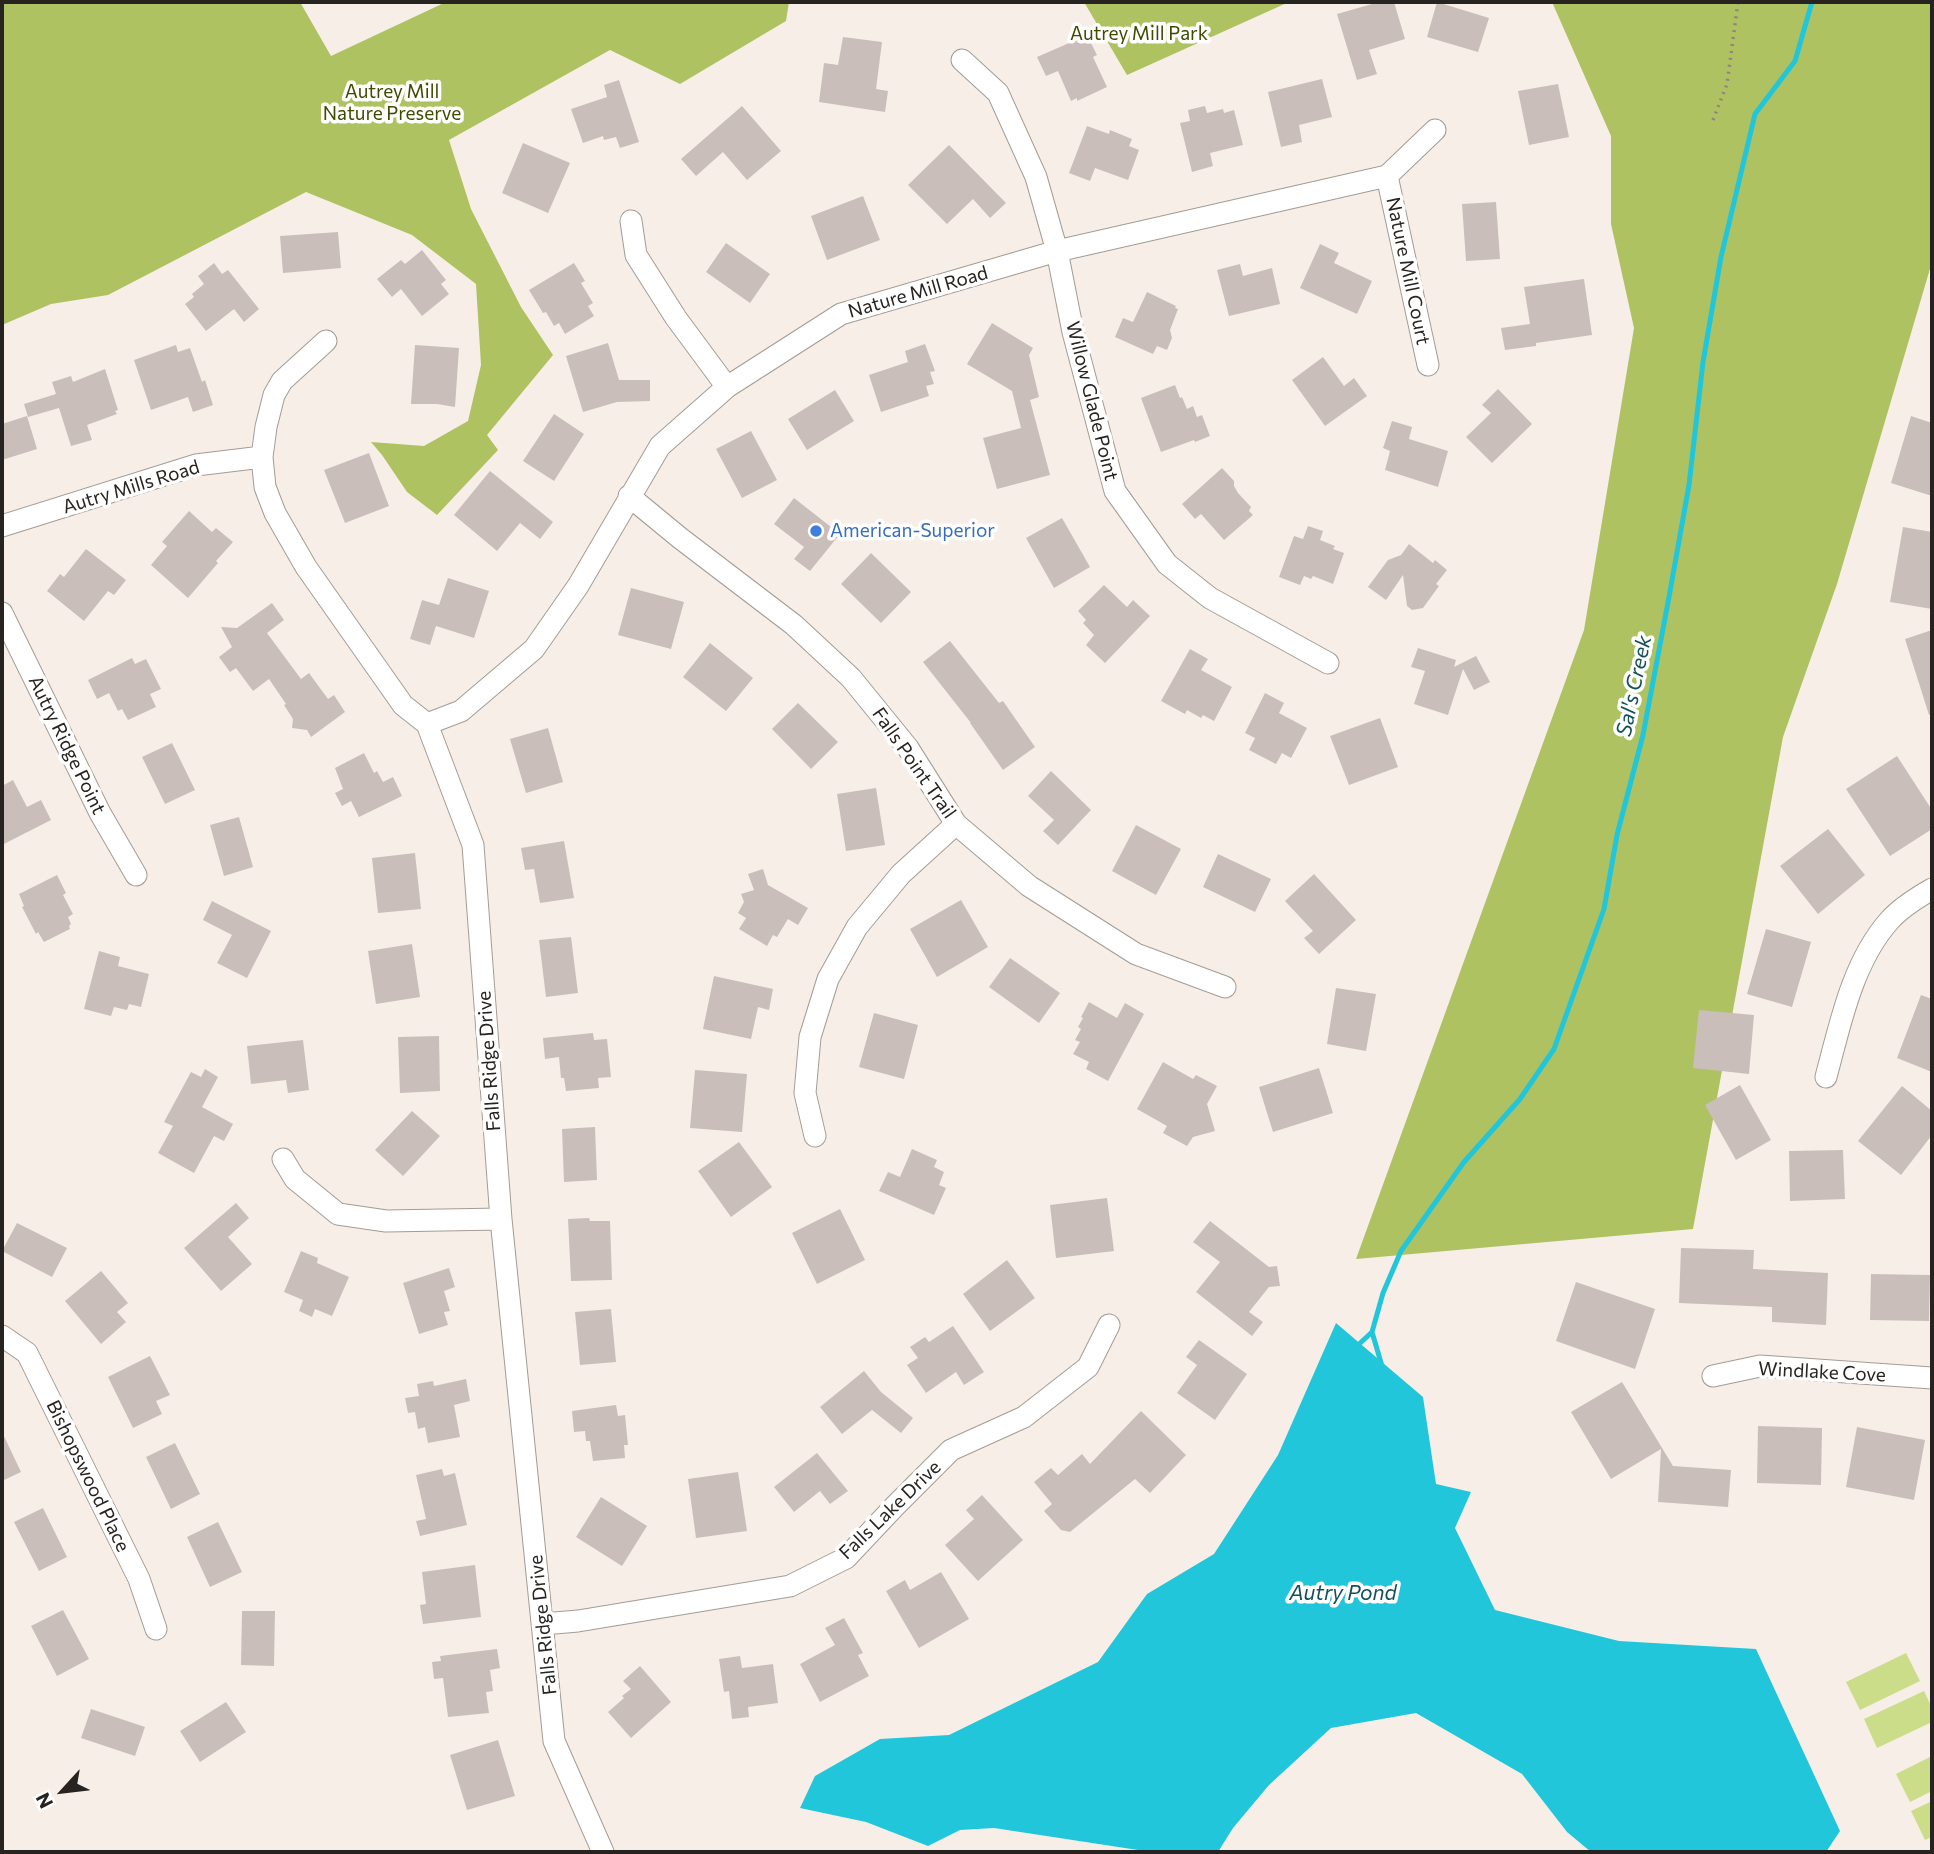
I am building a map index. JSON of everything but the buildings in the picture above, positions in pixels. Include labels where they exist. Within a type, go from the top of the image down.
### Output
[{"type":"street","name":"Willow Glade Point","points":[[962,60],[998,93],[1036,177],[1057,251],[1073,332],[1115,491],[1167,564],[1210,598],[1328,663]]},
{"type":"street","name":"Nature Mill Road","points":[[426,724],[461,710],[534,649],[578,586],[660,446],[727,387],[841,314],[1057,251],[1387,176],[1435,130]]},
{"type":"street","name":"Nature Mill Court","points":[[1387,176],[1428,365]]},
{"type":"street","points":[[631,221],[636,255],[676,318],[727,387]]},
{"type":"street","name":"Falls Ridge Drive","points":[[326,341],[282,381],[274,395],[262,457],[265,487],[275,513],[306,567],[403,705],[426,724],[473,845],[501,1219],[554,1741],[603,1852]]},
{"type":"street","name":"Autry Mills Road","points":[[2,526],[197,465],[262,457]]},
{"type":"street","name":"Falls Point Trail","points":[[629,496],[794,625],[852,678],[908,748],[956,824],[1029,886],[1136,954],[1225,987]]},
{"type":"street","name":"Autry Ridge Point","points":[[2,612],[100,813],[136,875]]},
{"type":"street","points":[[815,1136],[805,1093],[810,1037],[828,979],[857,927],[901,874],[956,824]]},
{"type":"street","points":[[1826,1077],[1846,1003],[1868,950],[1889,920],[1932,889]]},
{"type":"street","points":[[283,1159],[295,1179],[338,1214],[386,1221],[501,1219]]},
{"type":"street","name":"Falls Lake Drive","points":[[543,1624],[578,1621],[790,1586],[846,1558],[951,1450],[1024,1417],[1088,1367],[1109,1325]]},
{"type":"street","name":"Bishopswood Place","points":[[2,1336],[27,1353],[139,1578],[156,1629]]},
{"type":"street","name":"Windlake Cove","points":[[1713,1376],[1760,1366],[1932,1378]]},
{"type":"path","points":[[1713,120],[1727,84],[1738,2]]},
{"type":"green space","name":"Autrey Mill Nature Preserve","points":[[2,2],[300,2],[331,56],[446,2],[789,2],[786,21],[680,84],[610,50],[449,140],[471,209],[521,307],[553,355],[487,435],[498,450],[437,515],[407,492],[371,442],[424,446],[468,421],[481,365],[476,284],[412,235],[306,192],[108,295],[51,304],[2,325]]},
{"type":"green space","name":"Autrey Mill Park","points":[[1084,2],[1289,2],[1127,75]]},
{"type":"green space","points":[[1552,2],[1932,2],[1932,262],[1837,584],[1783,737],[1693,1229],[1356,1259],[1584,630],[1634,328],[1611,224],[1611,136]]},
{"type":"green space","points":[[1906,1653],[1920,1681],[1860,1710],[1846,1682]]},
{"type":"green space","points":[[1924,1691],[1932,1708],[1932,1722],[1877,1748],[1864,1719]]},
{"type":"green space","points":[[1932,1756],[1932,1791],[1910,1802],[1896,1774]]},
{"type":"green space","points":[[1932,1801],[1932,1837],[1925,1840],[1911,1811]]},
{"type":"water","name":"Autry Pond","points":[[1336,1323],[1423,1397],[1436,1484],[1471,1492],[1455,1528],[1495,1610],[1619,1641],[1756,1649],[1840,1831],[1826,1852],[1591,1852],[1567,1832],[1522,1774],[1416,1713],[1331,1728],[1269,1785],[1233,1828],[1218,1852],[1151,1852],[994,1828],[960,1830],[928,1846],[866,1822],[800,1808],[815,1776],[880,1739],[949,1735],[1098,1662],[1147,1594],[1214,1554],[1278,1455]]},
{"type":"waterway","name":"Sal's Creek","points":[[1372,1332],[1383,1293],[1401,1251],[1464,1162],[1520,1099],[1554,1049],[1604,909],[1617,835],[1643,735],[1669,597],[1689,485],[1703,362],[1721,257],[1755,114],[1795,61],[1812,2]]},
{"type":"waterway","points":[[1372,1332],[1382,1366]]},
{"type":"waterway","points":[[1356,1347],[1372,1332]]},
{"type":"place","name":"American-Superior","points":[[816,531]]}]
